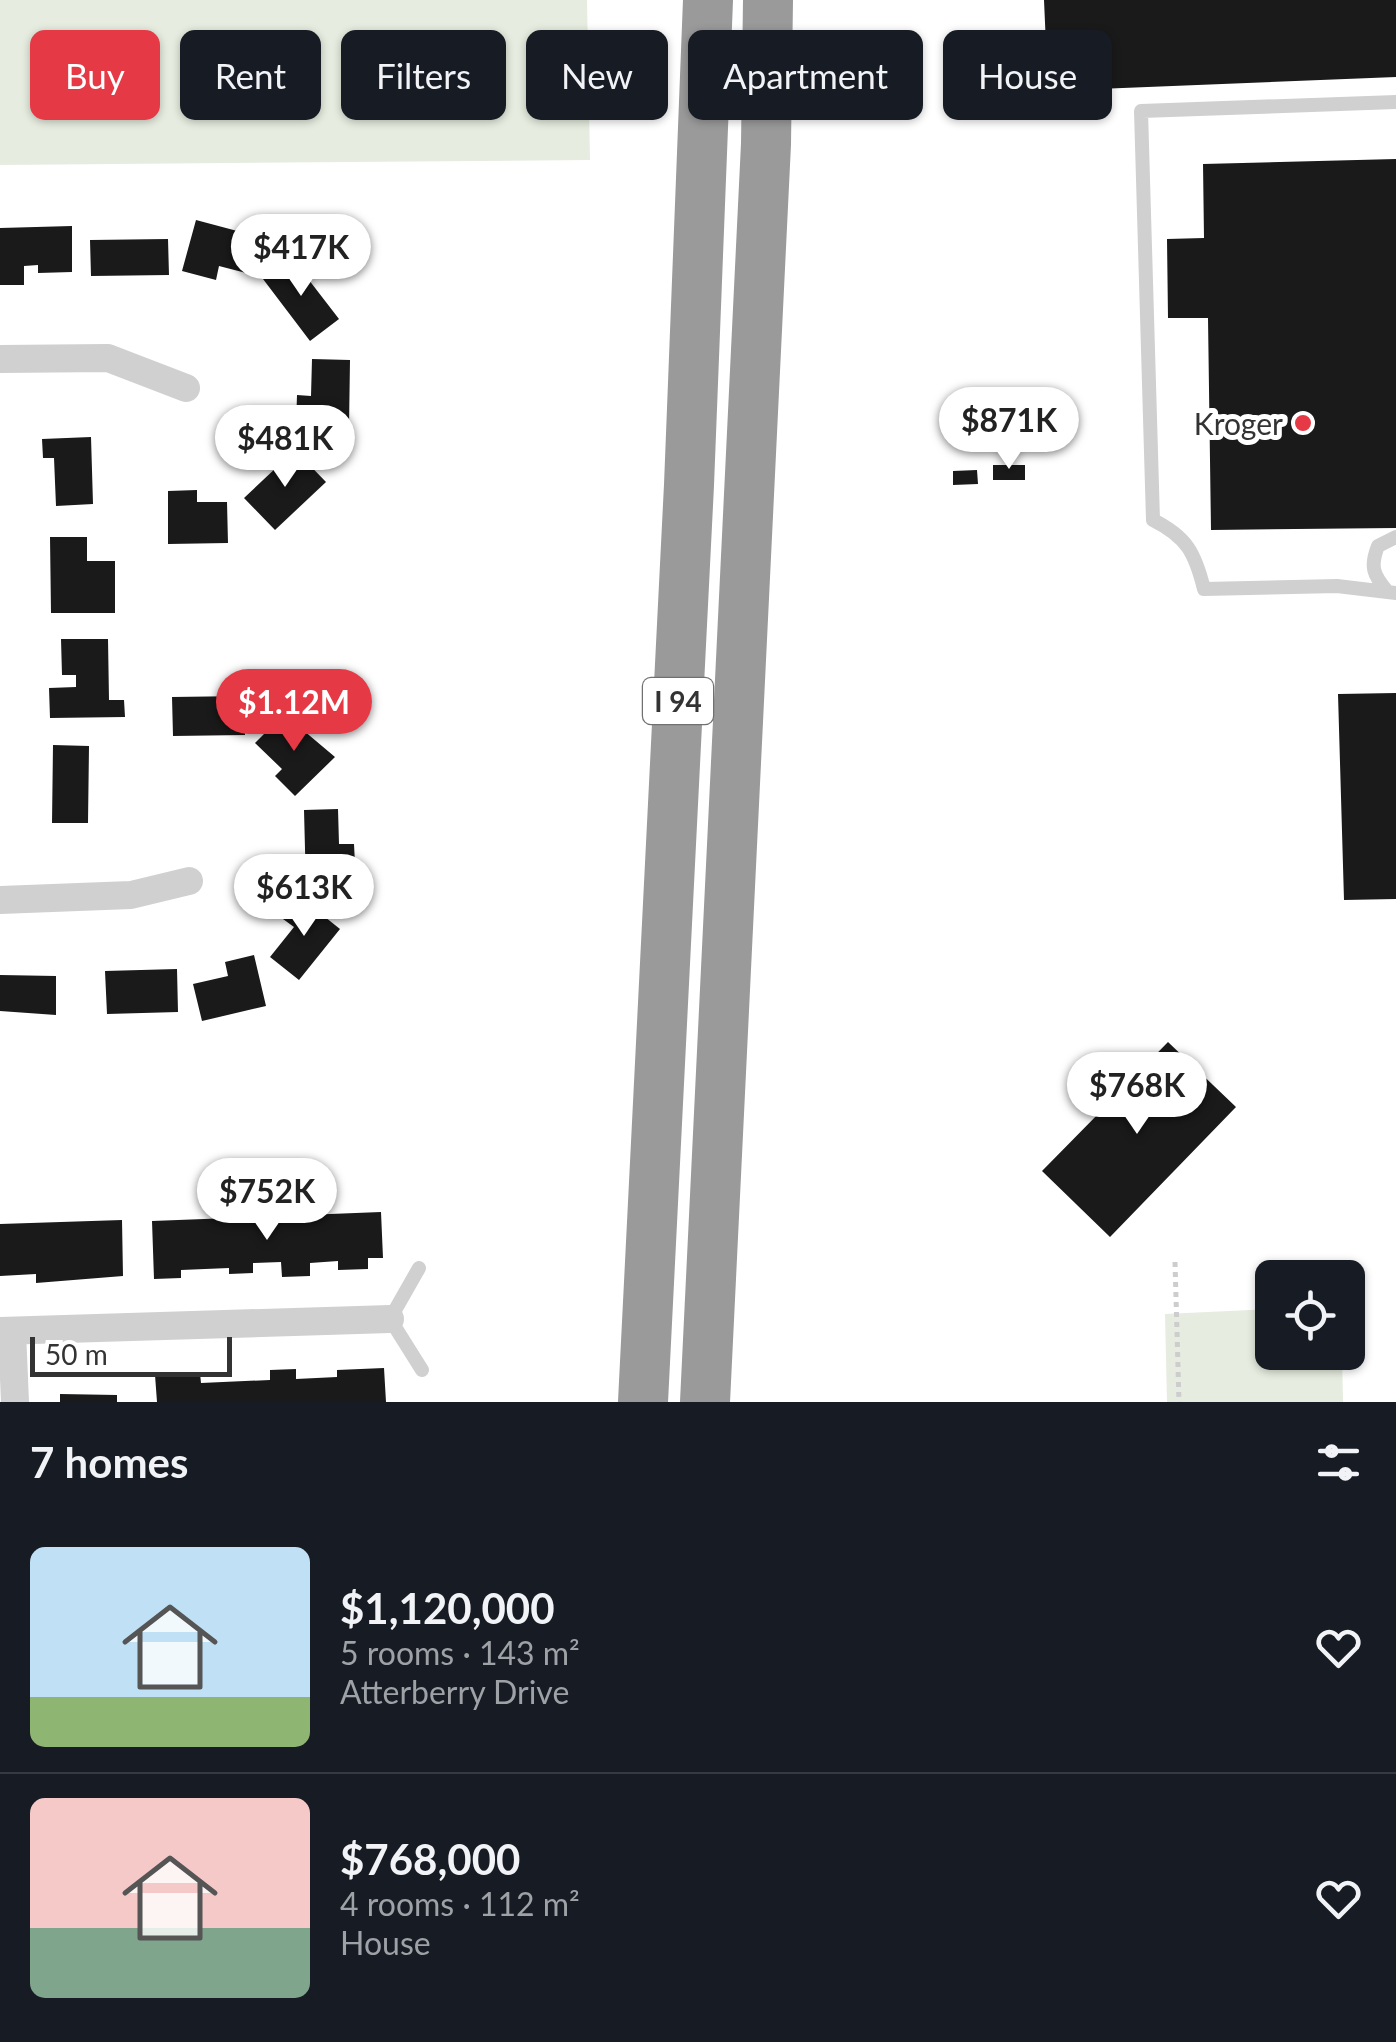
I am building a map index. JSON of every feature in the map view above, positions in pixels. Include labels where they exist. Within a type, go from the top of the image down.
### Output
[{"type":"highway","name":"I 94","points":[[644,1402],[708,0]]},
{"type":"highway","name":"I 94","points":[[705,1402],[771,16]]},
{"type":"street","points":[[0,359],[108,358],[186,388]]},
{"type":"street","points":[[0,900],[132,894],[189,881]]},
{"type":"street","points":[[15,1402],[6,1330],[390,1319]]},
{"type":"lane","points":[[1391,592],[1336,586],[1204,589],[1195,553],[1179,533],[1153,520],[1141,110],[1396,102]]},
{"type":"lane","points":[[1391,592],[1374,576],[1372,560],[1378,546],[1396,537]]},
{"type":"lane","points":[[419,1268],[390,1319],[422,1370]]},
{"type":"path","points":[[1175,1262],[1180,1402]]},
{"type":"shaded area","points":[[0,0],[587,0],[588,30],[526,30],[526,120],[589,120],[590,160],[0,165]]},
{"type":"shaded area","points":[[1255,1310],[1255,1370],[1342,1370],[1343,1402],[1167,1402],[1165,1314]]},
{"type":"building","points":[[1044,0],[1396,0],[1396,77],[1112,88],[1112,30],[1045,30]]},
{"type":"building","name":"Kroger","points":[[1396,159],[1396,528],[1211,530],[1208,318],[1168,318],[1167,239],[1204,238],[1203,164]]},
{"type":"building","points":[[196,220],[260,237],[250,274],[219,266],[216,280],[182,271]]},
{"type":"building","points":[[72,226],[72,272],[38,273],[38,265],[24,266],[24,285],[0,285],[0,228]]},
{"type":"building","points":[[168,239],[169,275],[91,276],[90,240]]},
{"type":"building","points":[[292,258],[339,319],[310,341],[263,279]]},
{"type":"building","points":[[312,359],[350,360],[349,427],[296,426],[297,395],[311,396]]},
{"type":"building","points":[[91,437],[93,504],[56,506],[54,458],[43,458],[42,439]]},
{"type":"building","points":[[295,450],[326,482],[275,530],[244,498]]},
{"type":"building","points":[[993,465],[1025,465],[1025,480],[993,480]]},
{"type":"building","points":[[977,470],[978,484],[953,485],[953,471]]},
{"type":"building","points":[[197,490],[197,502],[227,502],[228,543],[168,544],[168,491]]},
{"type":"building","points":[[50,537],[87,537],[87,561],[115,561],[115,613],[51,613]]},
{"type":"building","points":[[61,639],[108,639],[109,700],[124,700],[125,717],[50,718],[49,688],[76,687],[76,675],[62,675]]},
{"type":"building","points":[[1396,693],[1396,899],[1344,900],[1338,694]]},
{"type":"building","points":[[245,696],[245,735],[173,736],[172,697]]},
{"type":"building","points":[[284,714],[335,757],[295,796],[275,776],[282,769],[255,743]]},
{"type":"building","points":[[53,745],[89,746],[88,823],[52,823]]},
{"type":"building","points":[[338,809],[339,844],[354,844],[355,864],[343,865],[343,887],[306,888],[304,810]]},
{"type":"building","points":[[300,897],[340,929],[299,980],[270,957],[294,927],[283,919]]},
{"type":"building","points":[[254,955],[266,1006],[202,1021],[193,984],[228,976],[225,962]]},
{"type":"building","points":[[177,969],[178,1012],[107,1014],[105,971]]},
{"type":"building","points":[[0,975],[56,976],[56,1015],[0,1011]]},
{"type":"building","points":[[1168,1042],[1236,1107],[1110,1237],[1042,1171],[1103,1109],[1079,1085],[1094,1070],[1118,1093]]},
{"type":"building","points":[[381,1212],[383,1258],[368,1258],[368,1269],[338,1270],[338,1261],[310,1263],[310,1276],[282,1277],[281,1262],[253,1263],[253,1273],[229,1274],[229,1268],[181,1270],[181,1278],[154,1279],[152,1221]]},
{"type":"building","points":[[122,1220],[123,1276],[36,1283],[36,1274],[0,1276],[0,1224]]},
{"type":"building","points":[[384,1368],[386,1402],[157,1402],[155,1375],[200,1373],[201,1383],[270,1380],[270,1370],[296,1369],[296,1379],[337,1377],[337,1370]]},
{"type":"building","points":[[60,1394],[117,1395],[117,1402],[60,1402]]},
{"type":"place","name":"Kroger","points":[[1303,423]]}]
